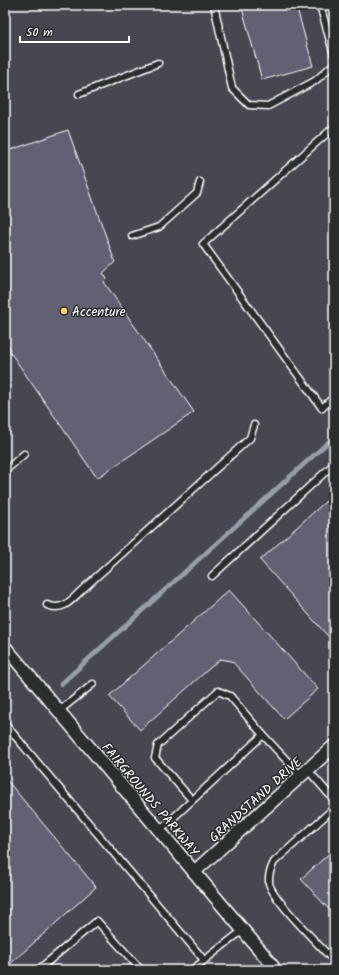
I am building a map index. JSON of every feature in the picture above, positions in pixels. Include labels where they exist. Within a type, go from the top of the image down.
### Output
[{"type":"street","name":"FAIRGROUNDS PARKWAY","points":[[5,647],[275,970]]},
{"type":"street","name":"GRANDSTAND DRIVE","points":[[194,872],[334,746]]},
{"type":"lane","points":[[214,5],[232,88],[249,105],[268,106],[315,81],[334,64]]},
{"type":"lane","points":[[320,5],[334,55]]},
{"type":"lane","points":[[79,94],[158,63]]},
{"type":"lane","points":[[334,127],[203,244],[322,408],[334,397]]},
{"type":"lane","points":[[132,236],[159,227],[197,193],[200,182]]},
{"type":"lane","points":[[47,605],[54,608],[63,607],[250,438],[254,425]]},
{"type":"lane","points":[[5,471],[24,454]]},
{"type":"lane","points":[[212,576],[334,464]]},
{"type":"lane","points":[[59,711],[93,684]]},
{"type":"lane","points":[[192,800],[155,758],[158,745],[218,691],[230,696],[263,735],[334,800]]},
{"type":"lane","points":[[5,724],[204,960]]},
{"type":"lane","points":[[159,830],[263,735]]},
{"type":"lane","points":[[334,808],[274,862],[270,871],[269,883],[276,897],[334,961]]},
{"type":"lane","points":[[38,970],[97,921],[141,970]]},
{"type":"lane","points":[[192,970],[243,930]]},
{"type":"shaded area","points":[[5,5],[334,5],[334,970],[5,970]]},
{"type":"building","points":[[241,5],[296,5],[313,66],[262,80]]},
{"type":"building","name":"Accenture","points":[[68,130],[115,262],[103,273],[107,279],[104,282],[194,412],[97,478],[8,349],[10,348],[5,340],[5,152]]},
{"type":"building","points":[[334,494],[334,556],[331,569],[334,572],[334,643],[260,560]]},
{"type":"building","points":[[229,590],[318,689],[284,719],[232,661],[220,659],[140,730],[109,696]]},
{"type":"building","points":[[5,778],[96,887],[9,965],[5,961]]},
{"type":"building","points":[[334,849],[334,915],[301,879]]},
{"type":"waterway","points":[[61,684],[334,437]]},
{"type":"place","name":"Accenture","points":[[64,311]]}]
